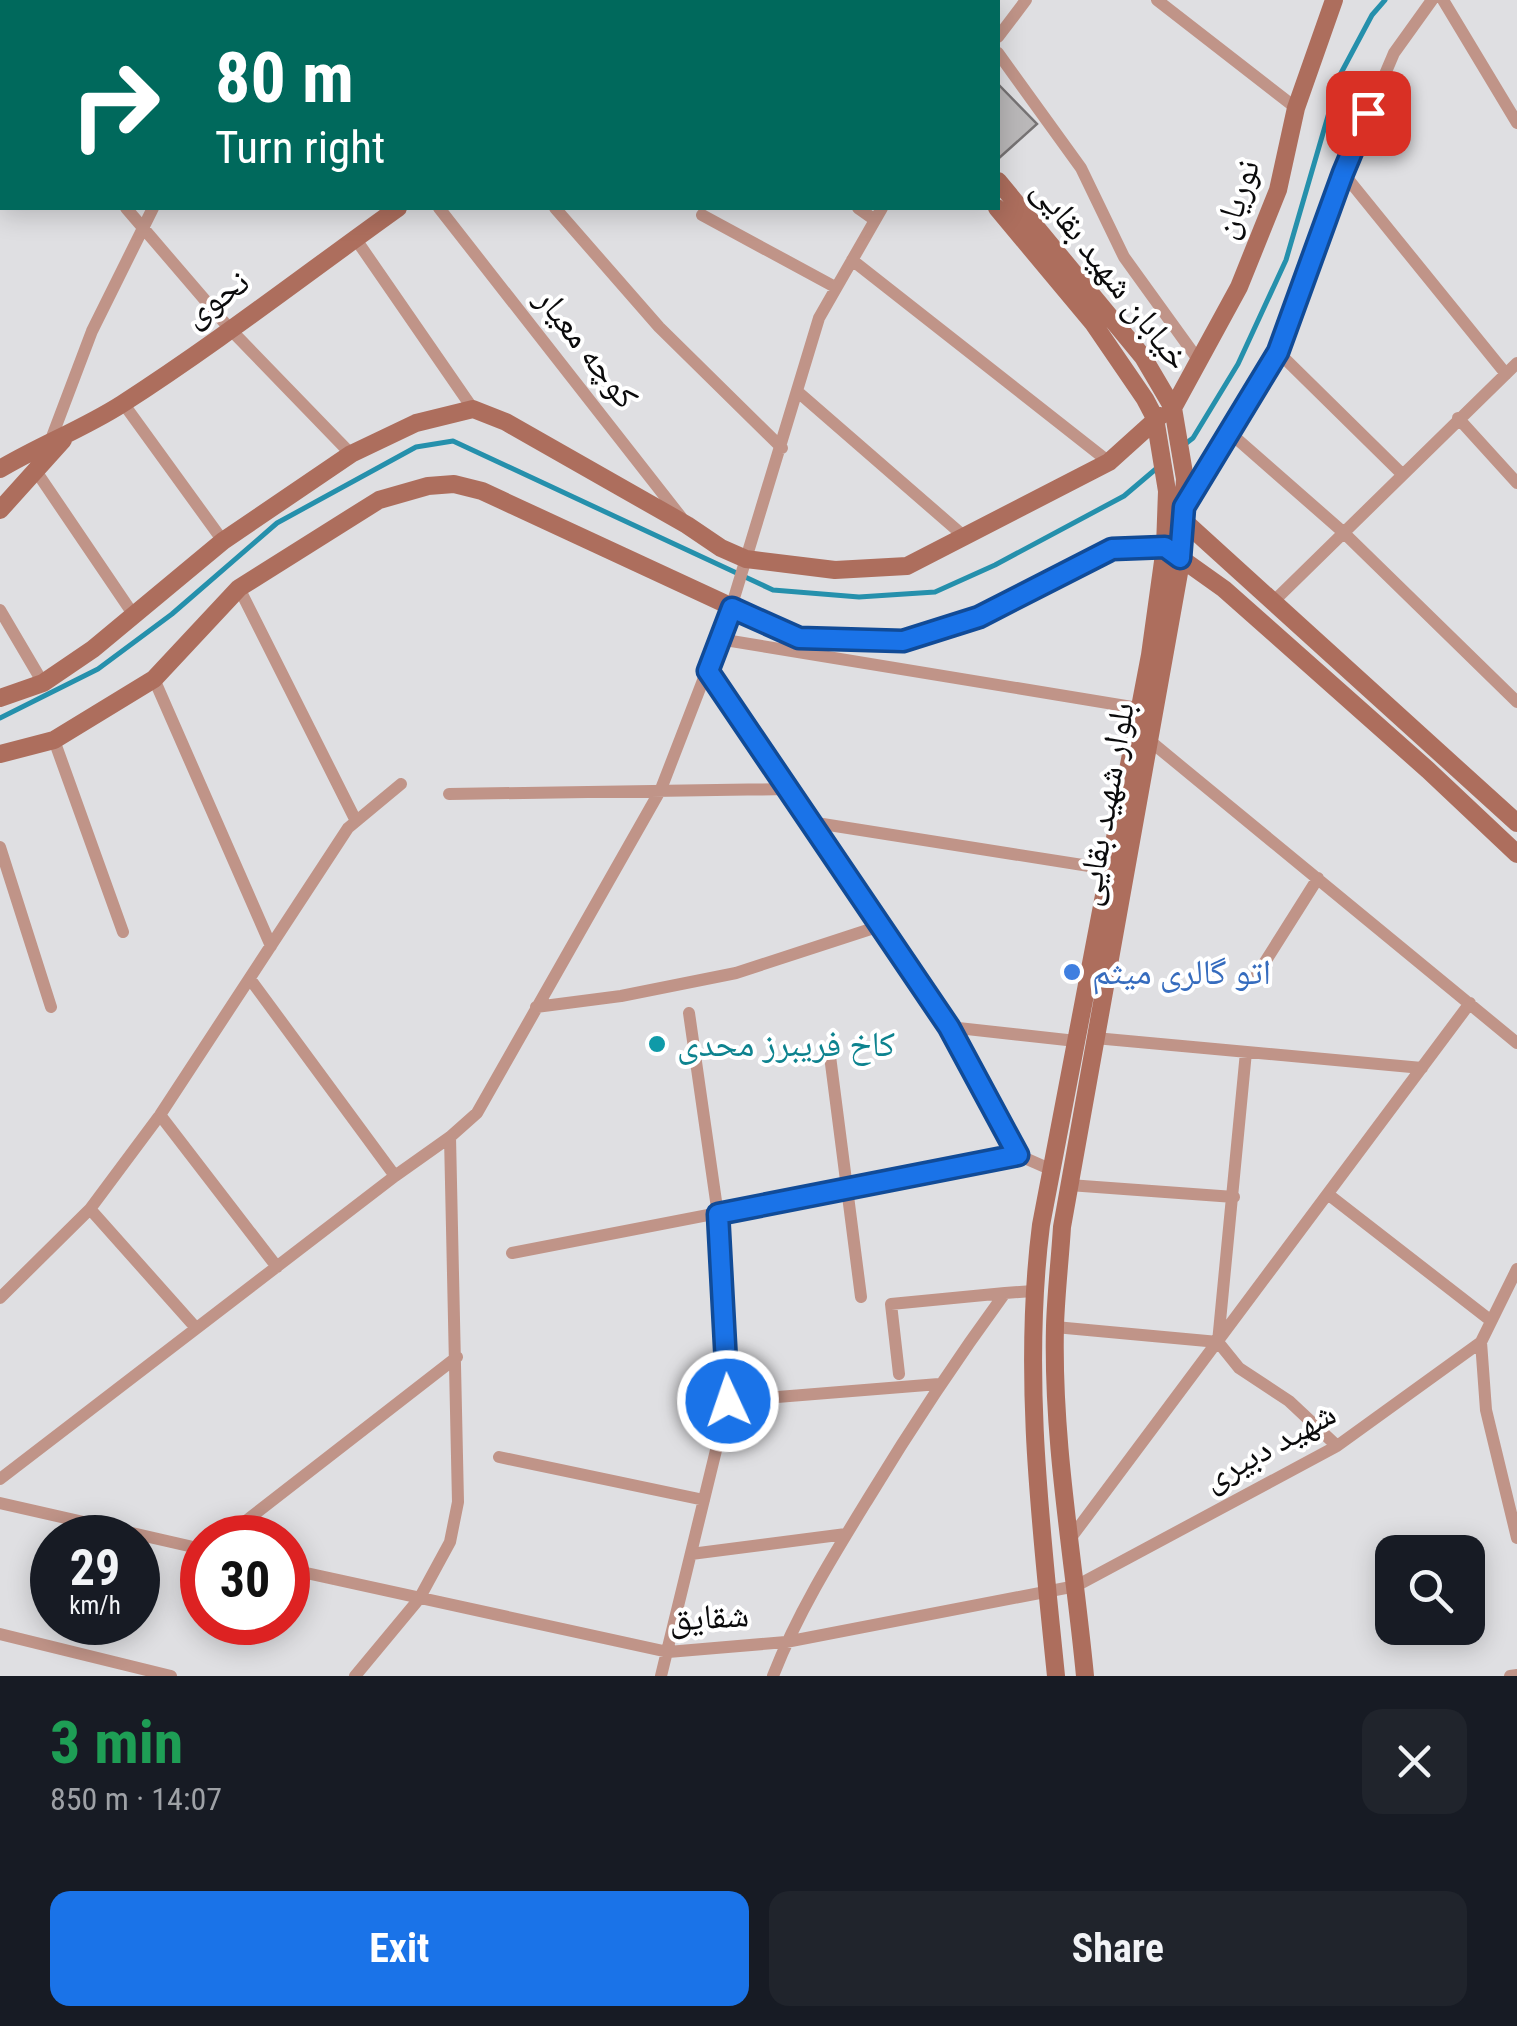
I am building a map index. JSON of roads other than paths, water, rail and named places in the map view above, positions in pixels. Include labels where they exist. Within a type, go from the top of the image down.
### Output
[{"type":"main road","name":"نوریان","points":[[1173,408],[1239,287],[1278,190],[1296,108],[1334,0]]},
{"type":"main road","name":"خیابان شهید بقایی","points":[[1000,183],[1144,357],[1173,408],[1185,479]]},
{"type":"main road","name":"نحوی","points":[[58,439],[123,403],[395,210]]},
{"type":"main road","name":"خیابان شهید بقایی","points":[[999,210],[1093,323],[1155,418],[1179,510]]},
{"type":"main road","points":[[0,698],[43,683],[135,617],[223,541],[351,454],[416,423],[473,409],[506,422],[745,561],[836,570],[907,566],[966,538],[1109,462],[1155,418],[1173,408]]},
{"type":"main road","points":[[0,468],[58,439]]},
{"type":"main road","points":[[0,510],[36,471],[58,439]]},
{"type":"main road","name":"بلوار شهید بقایی","points":[[1056,1676],[1038,1475],[1033,1291],[1052,1170],[1086,1040],[1150,741],[1185,479]]},
{"type":"main road","points":[[0,754],[54,740],[154,678],[239,588],[379,500],[428,486],[454,484],[482,491],[799,638],[903,641],[979,617],[1112,549],[1173,552],[1239,602],[1517,854]]},
{"type":"main road","points":[[1179,510],[1273,602],[1517,823]]},
{"type":"main road","name":"بلوار شهید بقایی","points":[[1085,1676],[1062,1472],[1055,1327],[1062,1228],[1108,868],[1179,510]]},
{"type":"street","points":[[1000,34],[1026,0]]},
{"type":"street","points":[[1157,0],[1296,108]]},
{"type":"street","points":[[1179,510],[1278,352],[1343,173],[1394,53],[1432,0]]},
{"type":"street","points":[[1442,0],[1517,122]]},
{"type":"street","points":[[1000,56],[1081,168],[1124,257],[1198,361]]},
{"type":"street","points":[[1343,173],[1506,374]]},
{"type":"street","points":[[128,210],[229,328],[351,454]]},
{"type":"street","points":[[58,439],[92,331],[153,210]]},
{"type":"street","name":"کوچه معیار","points":[[441,210],[687,525]]},
{"type":"street","points":[[556,210],[658,327],[782,448]]},
{"type":"street","points":[[0,1479],[276,1266],[450,1138],[477,1113],[662,790],[732,608],[819,318],[879,214]]},
{"type":"street","points":[[702,215],[835,287]]},
{"type":"street","points":[[355,238],[473,409]]},
{"type":"street","points":[[852,260],[1109,462]]},
{"type":"street","points":[[1278,352],[1402,474]]},
{"type":"street","points":[[1273,602],[1517,363]]},
{"type":"street","points":[[798,392],[966,538]]},
{"type":"street","points":[[123,403],[223,541]]},
{"type":"street","points":[[1458,418],[1517,483]]},
{"type":"street","points":[[1229,432],[1343,532],[1517,702]]},
{"type":"street","points":[[36,471],[135,617]]},
{"type":"street","points":[[239,588],[356,821]]},
{"type":"street","points":[[0,610],[43,683]]},
{"type":"street","points":[[719,639],[1138,708]]},
{"type":"street","points":[[708,671],[949,1027],[1018,1155]]},
{"type":"street","points":[[154,678],[271,946]]},
{"type":"street","points":[[54,740],[123,932]]},
{"type":"street","points":[[1150,741],[1517,1043]]},
{"type":"street","points":[[0,1298],[90,1209],[160,1115],[348,828],[401,784]]},
{"type":"street","points":[[450,794],[788,789]]},
{"type":"street","points":[[810,822],[1108,868]]},
{"type":"street","points":[[0,847],[51,1006]]},
{"type":"street","points":[[1253,981],[1318,878]]},
{"type":"street","points":[[536,1007],[621,996],[736,973],[880,926]]},
{"type":"street","points":[[250,979],[395,1176]]},
{"type":"street","points":[[1070,1539],[1470,1003]]},
{"type":"street","points":[[662,1676],[728,1401],[718,1214],[689,1012]]},
{"type":"street","points":[[949,1027],[1422,1068]]},
{"type":"street","points":[[1246,1052],[1218,1342],[1239,1368],[1289,1401],[1338,1446]]},
{"type":"street","points":[[830,1056],[861,1297]]},
{"type":"street","points":[[160,1115],[276,1266]]},
{"type":"street","points":[[354,1676],[419,1599],[450,1542],[458,1502],[450,1138]]},
{"type":"street","points":[[512,1253],[1018,1155],[1052,1170]]},
{"type":"street","points":[[1069,1184],[1234,1197]]},
{"type":"street","points":[[1328,1195],[1490,1320]]},
{"type":"street","points":[[90,1209],[196,1328]]},
{"type":"street","points":[[1517,1269],[1480,1342],[1486,1410],[1517,1538]]},
{"type":"street","points":[[898,1374],[891,1304],[1033,1291]]},
{"type":"street","points":[[774,1676],[786,1642],[846,1534],[939,1384],[1005,1293]]},
{"type":"street","points":[[1055,1327],[1218,1342]]},
{"type":"street","name":"شهید دبیری","points":[[1076,1586],[1338,1446],[1480,1342]]},
{"type":"street","points":[[254,1515],[457,1357]]},
{"type":"street","points":[[728,1401],[939,1384]]},
{"type":"street","points":[[499,1457],[704,1500]]},
{"type":"street","points":[[0,1504],[180,1544]]},
{"type":"street","points":[[691,1554],[846,1534]]},
{"type":"street","name":"شقایق","points":[[310,1574],[668,1652],[786,1642],[1076,1586]]},
{"type":"street","points":[[0,1634],[171,1676]]},
{"type":"waterway","points":[[1184,445],[1193,438],[1238,364],[1286,260],[1340,75],[1372,15],[1385,0]]},
{"type":"waterway","points":[[0,718],[98,669],[172,614],[277,523],[416,447],[453,441],[773,590],[859,597],[935,592],[995,565],[1124,496],[1157,468]]},
{"type":"place","name":"اتو گالری میثم","points":[[1072,972]]},
{"type":"place","name":"کاخ فریبرز محدی","points":[[657,1044]]}]
